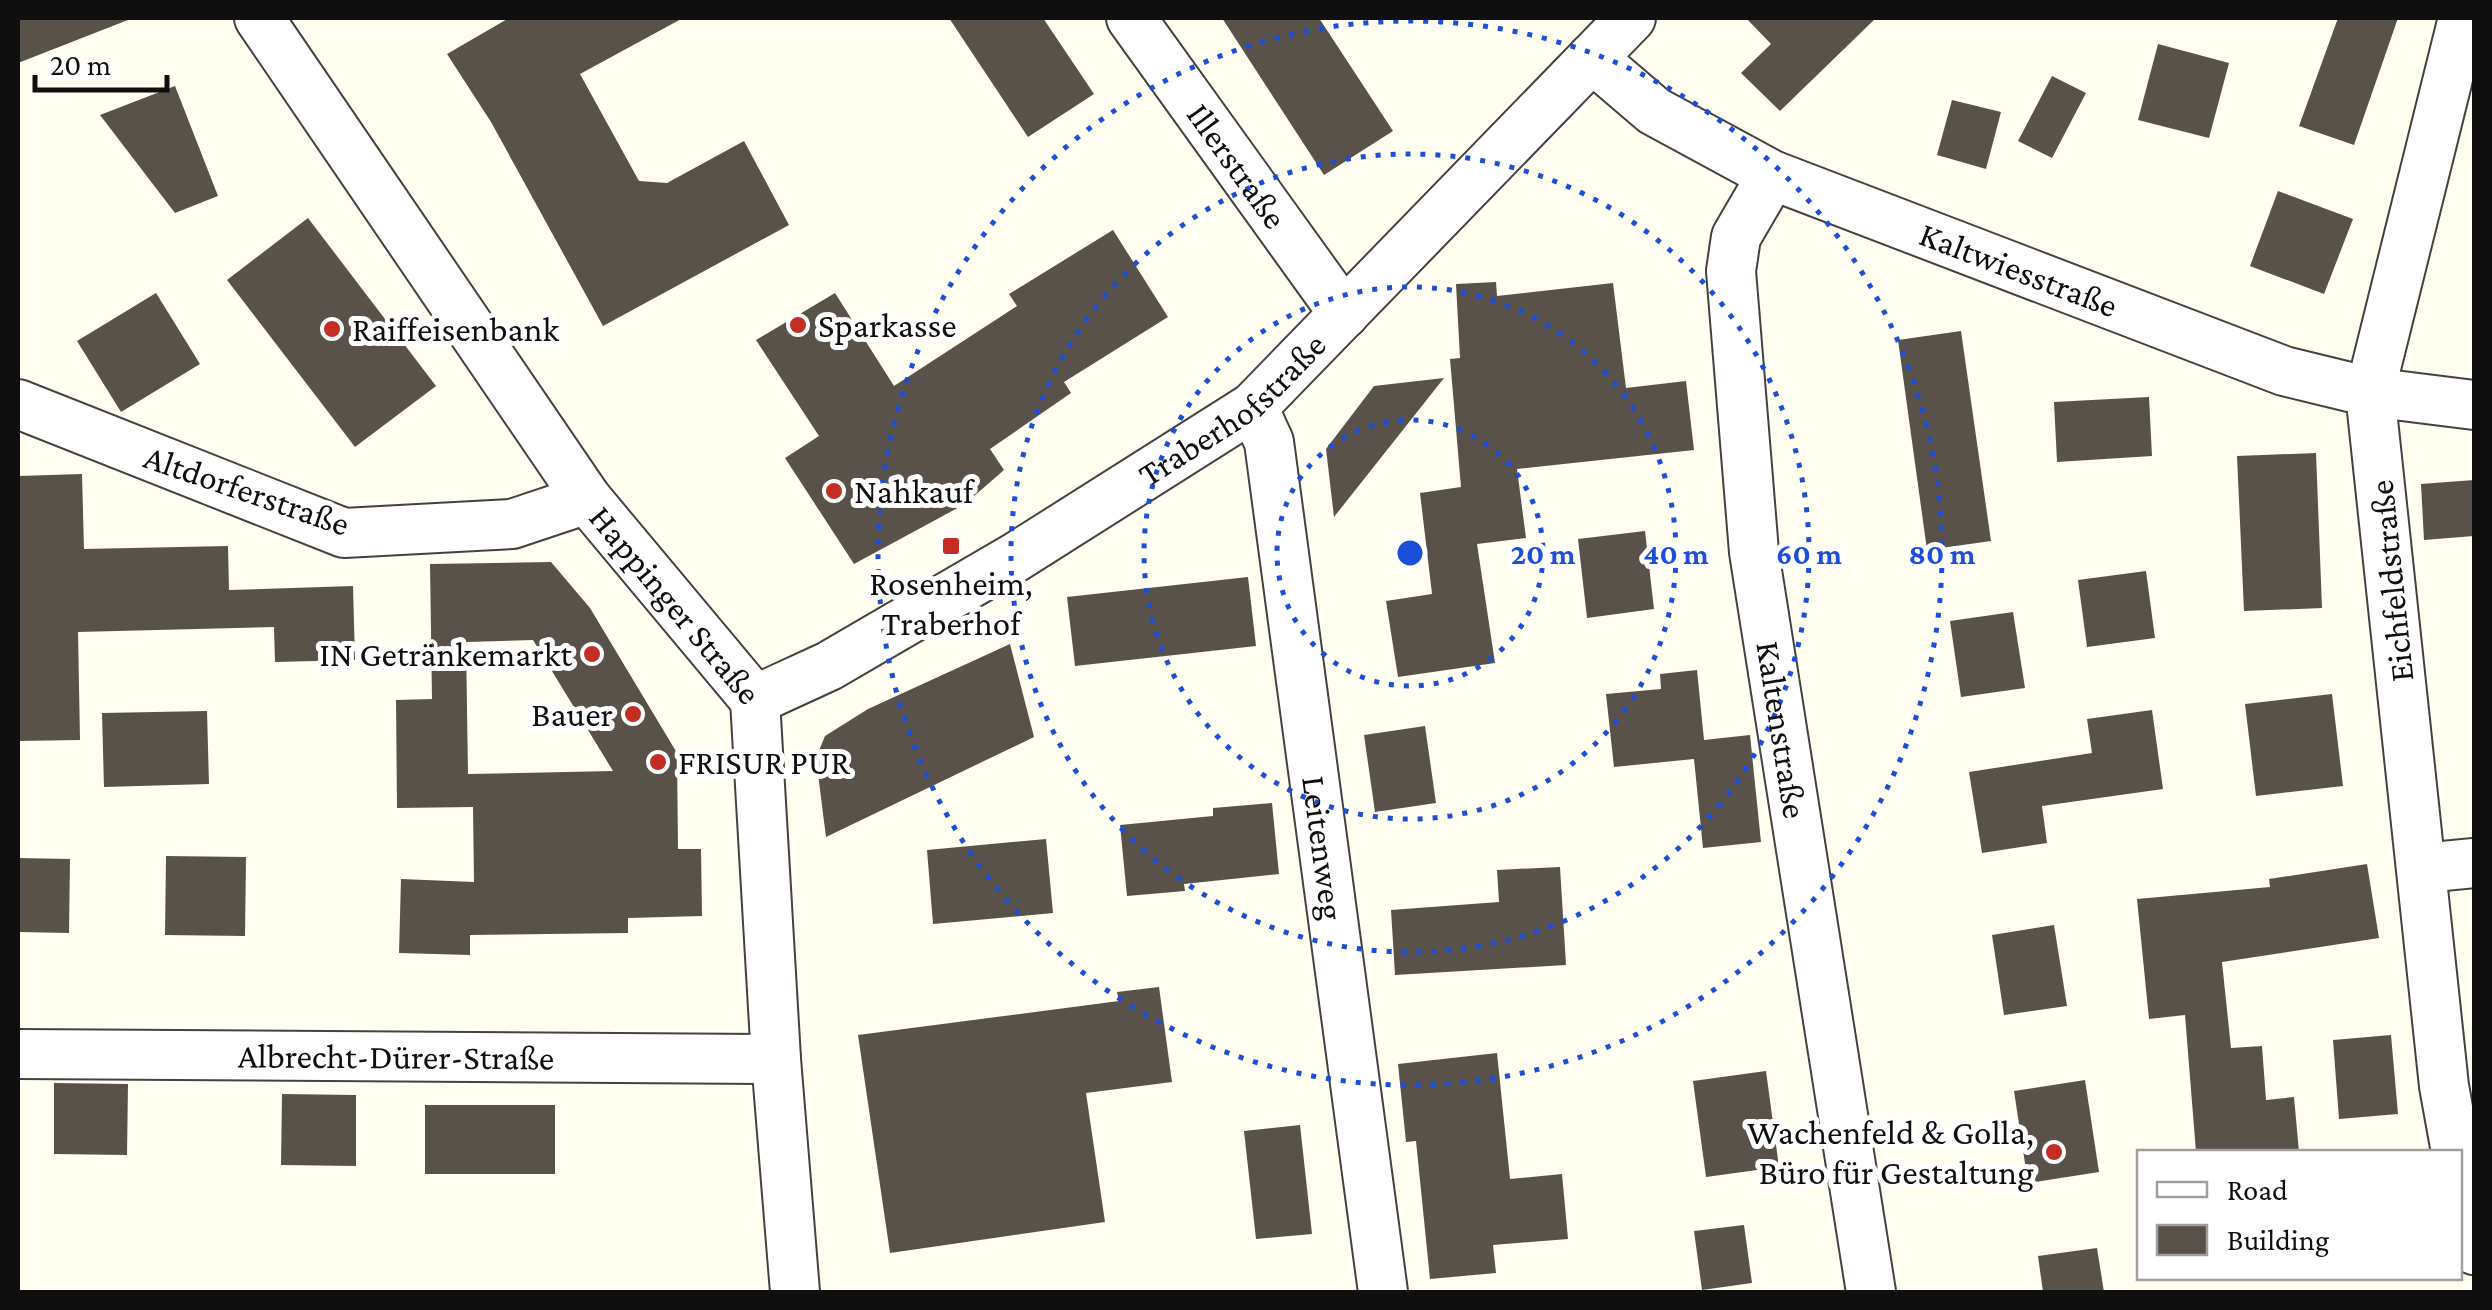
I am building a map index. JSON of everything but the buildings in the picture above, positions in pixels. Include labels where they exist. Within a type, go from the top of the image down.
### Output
[{"type":"street","name":"Happinger Straße","points":[[259,18],[587,498],[756,700],[776,1059],[795,1292]]},
{"type":"street","name":"Illerstraße","points":[[1131,18],[1344,314]]},
{"type":"street","name":"Traberhofstraße","points":[[756,700],[829,666],[1016,557],[1253,407],[1631,18]]},
{"type":"street","name":"Eichfeldstraße","points":[[2456,1150],[2444,1086],[2370,392],[2463,18]]},
{"type":"street","name":"Kaltwiesstraße","points":[[1592,58],[1654,111],[1772,174],[2284,371],[2370,392],[2474,405]]},
{"type":"street","name":"Kaltenstraße","points":[[1772,174],[1736,237],[1731,271],[1754,552],[1871,1292]]},
{"type":"street","name":"Leitenweg","points":[[1253,407],[1269,442],[1383,1292]]},
{"type":"street","name":"Altdorferstraße","points":[[22,409],[344,532],[512,524],[587,498]]},
{"type":"street","points":[[2423,868],[2474,863]]},
{"type":"street","name":"Albrecht-Dürer-Straße","points":[[18,1054],[776,1059]]},
{"type":"street","points":[[2462,1181],[2474,1250]]},
{"type":"place","name":"Sparkasse","points":[[798,325]]},
{"type":"place","name":"Raiffeisenbank","points":[[332,329]]},
{"type":"place","name":"Nahkauf","points":[[834,491]]},
{"type":"place","name":"Rosenheim, Traberhof","points":[[951,546]]},
{"type":"place","name":"IN Getränkemarkt","points":[[592,654]]},
{"type":"place","name":"Bauer","points":[[633,714]]},
{"type":"place","name":"FRISUR PUR","points":[[658,762]]},
{"type":"place","name":"Wachenfeld & Golla, Büro für Gestaltung","points":[[2054,1152]]}]
